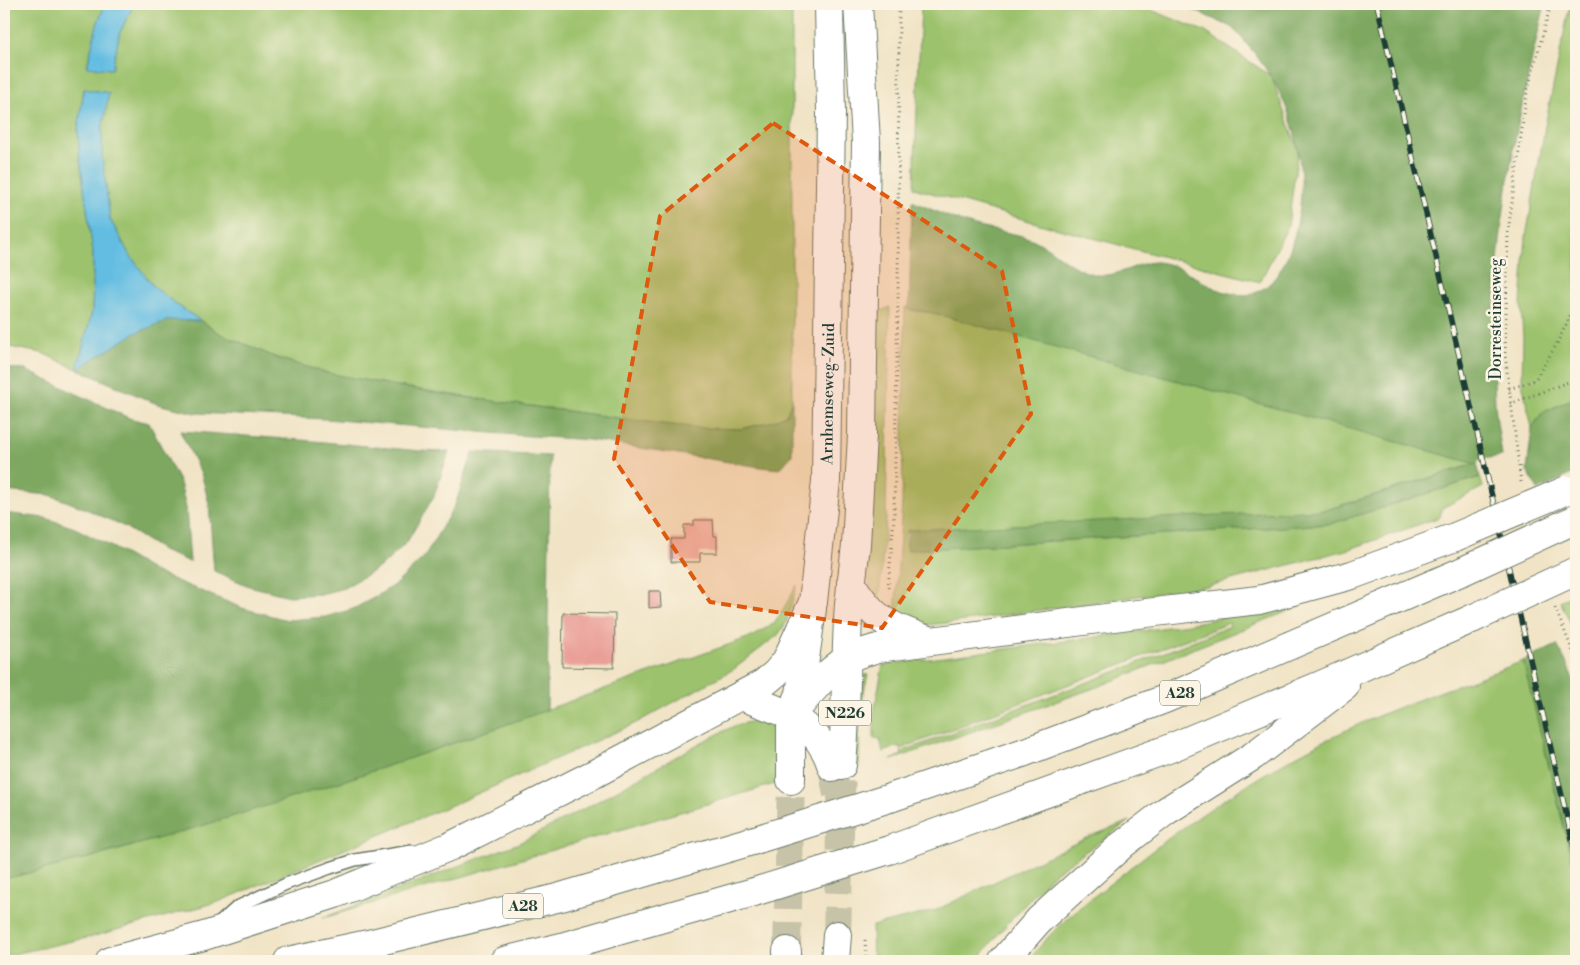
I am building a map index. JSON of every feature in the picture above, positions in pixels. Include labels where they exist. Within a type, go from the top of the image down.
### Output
[{"type":"main road","name":"Arnhemseweg-Zuid","points":[[791,780],[792,715],[800,694],[813,602],[826,481],[831,113],[829,4]]},
{"type":"main road","name":"Arnhemseweg-Zuid","points":[[792,715],[823,744],[837,766],[845,730],[846,660],[850,594],[856,546],[862,435],[866,142],[858,4]]},
{"type":"main road","points":[[741,696],[792,715],[826,676],[846,660],[878,648],[1260,600],[1352,575],[1455,537],[1572,490]]},
{"type":"main road","name":"A28","points":[[288,961],[368,944],[552,899],[755,840],[890,798],[1025,752],[1166,699],[1464,571],[1575,520]]},
{"type":"main road","points":[[504,961],[565,946],[754,892],[889,850],[1021,804],[1168,749],[1379,660],[1576,571]]},
{"type":"main road","points":[[850,594],[865,604],[883,621],[931,642]]},
{"type":"main road","points":[[110,961],[204,936],[335,894],[451,846],[525,810],[764,683],[786,661],[813,602]]},
{"type":"main road","points":[[1003,961],[1038,920],[1122,845],[1166,812],[1253,756],[1379,660]]},
{"type":"path","points":[[886,597],[894,519],[898,299],[899,4]]},
{"type":"path","name":"Dorresteinseweg","points":[[1522,488],[1505,356],[1508,232],[1527,92],[1551,4]]},
{"type":"path","points":[[1572,4],[1576,20]]},
{"type":"path","points":[[1509,389],[1535,380],[1576,304]]},
{"type":"path","points":[[1510,404],[1576,379]]},
{"type":"path","points":[[1554,604],[1576,658]]},
{"type":"highlighted area","points":[[773,123],[1002,271],[1031,414],[882,628],[710,602],[614,459],[660,216]]},
{"type":"green space","points":[[4,4],[105,4],[97,25],[87,66],[112,69],[120,32],[134,4],[792,4],[792,399],[787,414],[774,421],[741,429],[701,428],[485,400],[327,373],[277,358],[221,334],[177,305],[154,287],[129,254],[110,219],[102,156],[102,131],[108,93],[84,89],[78,129],[79,152],[93,252],[93,285],[92,312],[77,369],[42,353],[4,346]]},
{"type":"green space","points":[[921,4],[1136,4],[1204,31],[1271,76],[1298,150],[1288,226],[1260,282],[1047,226],[914,188]]},
{"type":"green space","points":[[1180,4],[1545,4],[1513,152],[1499,252],[1494,352],[1496,410],[1502,456],[1481,459],[1477,463],[1480,477],[1330,524],[907,550],[908,530],[1326,510],[1476,464],[934,313],[909,309],[912,201],[967,224],[1034,240],[1071,265],[1087,273],[1097,275],[1112,274],[1142,264],[1165,263],[1183,270],[1216,289],[1243,295],[1257,292],[1272,282],[1281,270],[1288,255],[1300,206],[1301,177],[1299,159],[1287,109],[1272,78],[1239,34],[1231,27]]},
{"type":"green space","points":[[1570,4],[1576,4],[1576,397],[1542,413],[1532,428],[1522,382],[1523,338],[1521,303],[1526,237],[1546,121]]},
{"type":"green space","points":[[890,307],[886,519],[879,600],[871,586],[866,569],[876,313]]},
{"type":"green space","points":[[905,307],[909,307],[909,310],[934,313],[1477,463],[1326,510],[905,532],[907,550],[1330,524],[1480,477],[1483,487],[1442,508],[1440,517],[1350,549],[1208,586],[958,622],[916,626],[895,615],[902,502]]},
{"type":"green space","points":[[169,320],[201,321],[221,334],[277,358],[327,373],[435,393],[662,424],[701,428],[741,429],[774,421],[787,414],[792,399],[792,455],[780,469],[590,440],[325,419],[195,413],[157,404],[77,369],[135,333]]},
{"type":"green space","points":[[4,368],[23,369],[129,418],[149,423],[180,483],[186,508],[190,562],[165,552],[125,527],[50,495],[4,491]]},
{"type":"green space","points":[[1576,397],[1576,472],[1538,490],[1527,471],[1532,428],[1542,413]]},
{"type":"green space","points":[[180,431],[449,452],[434,496],[407,542],[383,565],[344,588],[321,594],[289,596],[249,586],[214,571],[209,504],[202,476]]},
{"type":"green space","points":[[473,452],[550,456],[547,710],[345,780],[209,824],[4,879],[4,513],[45,518],[75,528],[155,572],[242,608],[287,620],[325,617],[353,609],[377,596],[397,583],[425,556],[455,505]]},
{"type":"green space","points":[[797,585],[786,623],[778,635],[734,669],[636,723],[459,802],[218,902],[91,937],[4,956],[4,879],[116,851],[436,749],[753,636],[775,623]]},
{"type":"green space","points":[[1576,593],[1576,634],[1560,601]]},
{"type":"green space","points":[[1301,602],[1301,606],[1097,687],[891,760],[902,755],[901,752],[1125,668],[1230,626],[1229,623],[900,749],[899,746],[883,752],[880,739],[874,739],[874,711],[883,665],[1188,624]]},
{"type":"green space","points":[[1557,645],[1576,686],[1576,876],[1523,661]]},
{"type":"green space","points":[[1523,661],[1576,876],[1576,961],[1028,961],[1065,920],[1145,856],[1207,811],[1271,770],[1371,719]]},
{"type":"green space","points":[[868,674],[860,709],[859,766],[852,766],[854,682]]},
{"type":"green space","points":[[754,721],[773,724],[781,735],[778,783],[323,918],[519,843],[593,804],[700,743],[736,725]]},
{"type":"green space","points":[[1130,821],[1053,874],[1000,932],[977,961],[873,961],[872,926],[934,911],[1084,839]]},
{"type":"water","points":[[105,4],[134,4],[120,32],[112,69],[87,67],[97,25]]},
{"type":"water","points":[[84,89],[109,93],[102,131],[102,156],[110,219],[129,254],[154,287],[201,321],[169,320],[135,333],[77,369],[92,312],[93,285],[93,252],[79,152],[78,129]]},
{"type":"building","points":[[694,520],[713,520],[714,536],[717,536],[717,553],[700,553],[700,562],[671,562],[671,539],[684,539],[684,525],[694,525]]},
{"type":"building","points":[[649,591],[660,591],[661,607],[649,608]]},
{"type":"building","points":[[563,613],[615,614],[614,668],[562,667]]},
{"type":"tunnel","points":[[837,935],[842,765]]},
{"type":"tunnel","points":[[832,767],[840,811]]},
{"type":"tunnel","points":[[787,951],[791,780]]},
{"type":"railway","points":[[1377,4],[1576,856]]}]
